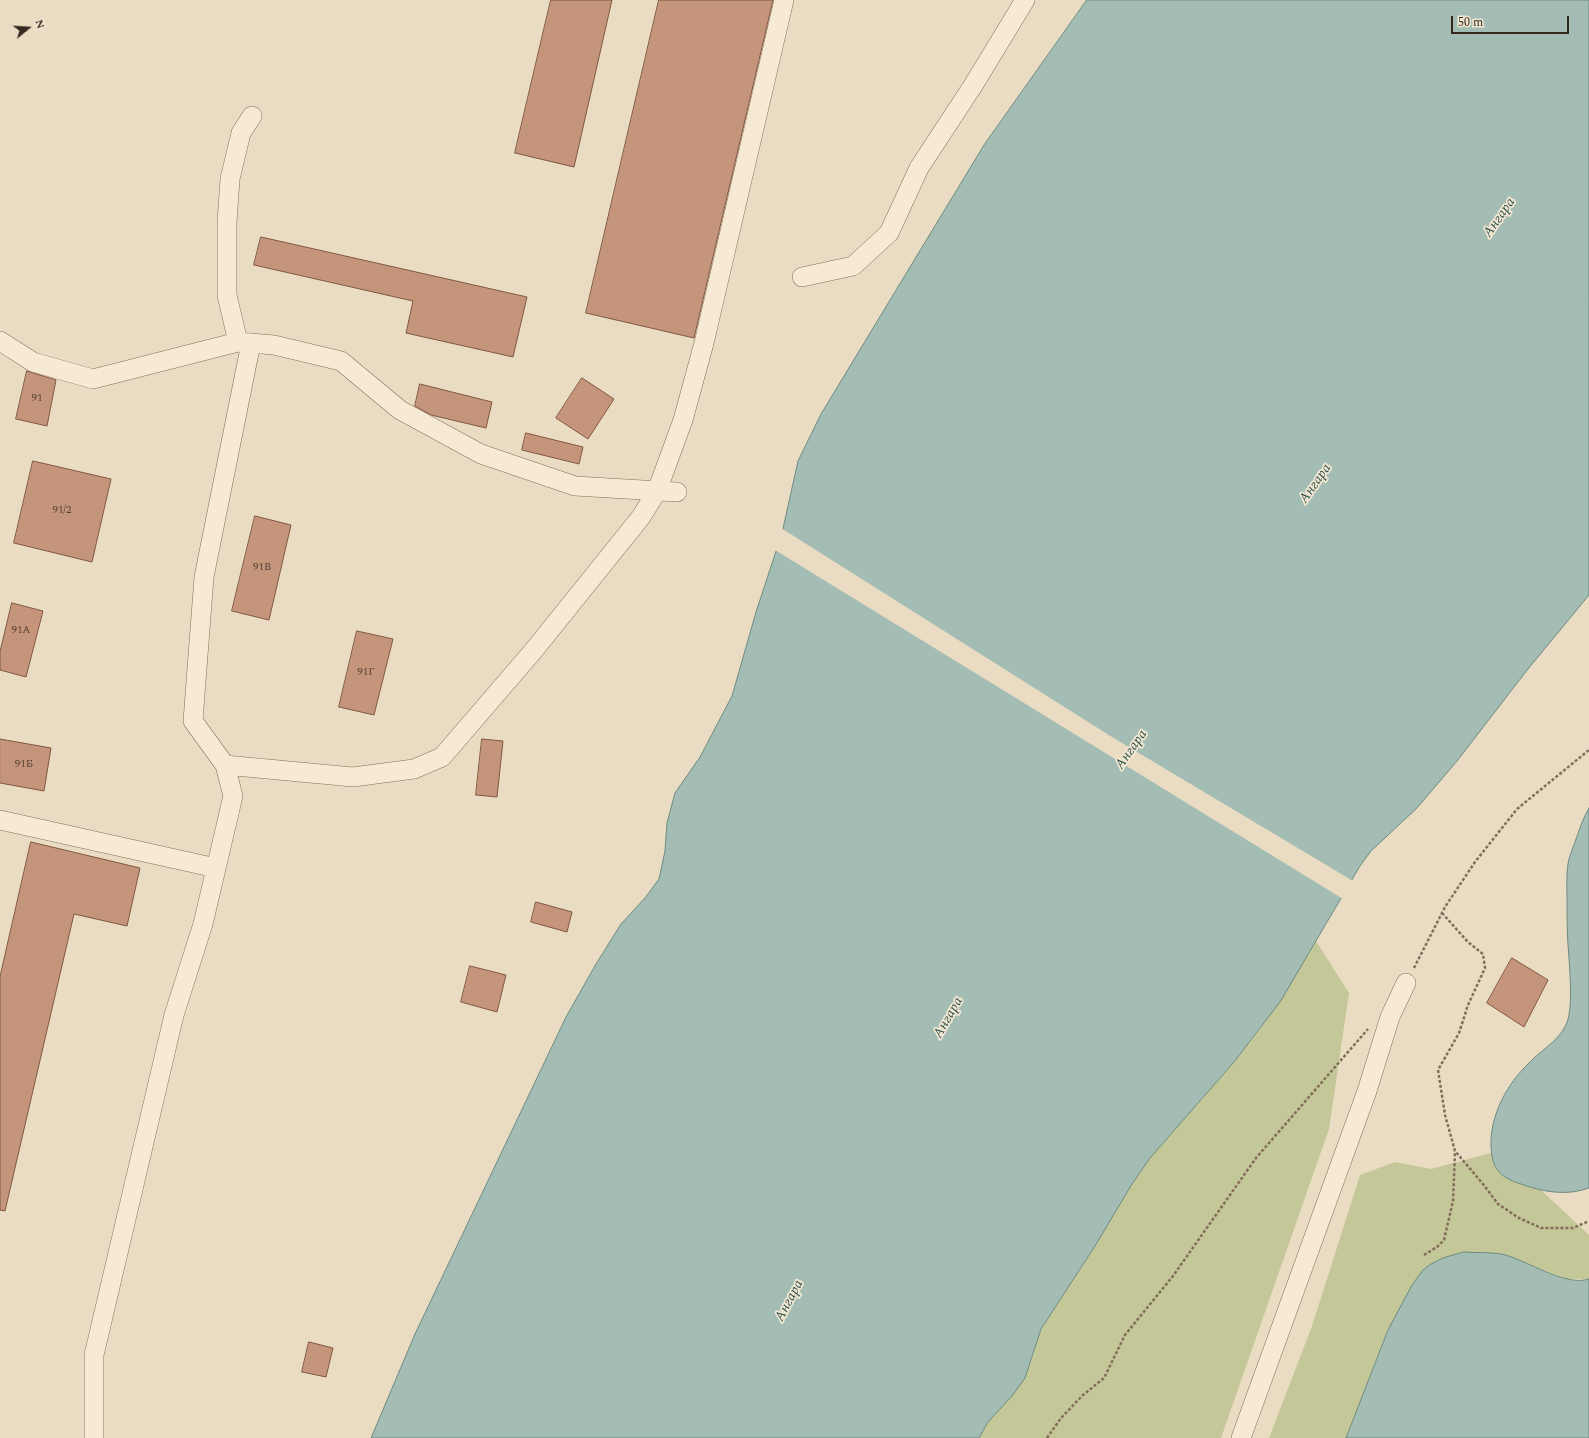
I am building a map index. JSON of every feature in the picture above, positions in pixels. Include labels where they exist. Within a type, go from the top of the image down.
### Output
[{"type":"lane","points":[[225,765],[353,777],[414,769],[442,757],[534,650],[636,523],[657,490],[683,420],[784,0]]},
{"type":"lane","points":[[802,277],[853,266],[888,233],[919,168],[974,84],[1025,0]]},
{"type":"lane","points":[[94,1438],[94,1355],[174,1015],[204,924],[233,796],[225,765],[193,721],[204,577],[245,343],[227,296],[230,179],[241,133],[252,116]]},
{"type":"lane","points":[[0,341],[33,362],[93,379],[245,343],[274,345],[341,361],[400,410],[481,454],[575,486],[677,492]]},
{"type":"lane","points":[[0,820],[216,868]]},
{"type":"lane","points":[[1241,1438],[1367,1091],[1390,1018],[1406,983]]},
{"type":"path","points":[[1406,983],[1442,914],[1475,862],[1517,809],[1589,750]]},
{"type":"path","points":[[1424,1255],[1437,1247],[1444,1240],[1453,1201],[1455,1152],[1444,1115],[1438,1070],[1459,1032],[1468,1005],[1485,968],[1483,954],[1468,942],[1442,914]]},
{"type":"path","points":[[1047,1438],[1061,1418],[1083,1394],[1104,1378],[1125,1335],[1173,1276],[1256,1158],[1372,1024]]},
{"type":"path","points":[[1455,1152],[1498,1204],[1519,1218],[1541,1228],[1573,1228],[1589,1221]]},
{"type":"green space","points":[[1316,941],[1349,993],[1329,1129],[1221,1438],[979,1438],[988,1422],[1012,1396],[1030,1365],[1041,1329],[1095,1246],[1132,1184],[1150,1158],[1234,1062],[1261,1028]]},
{"type":"green space","points":[[1491,1153],[1496,1169],[1502,1175],[1513,1181],[1541,1190],[1589,1235],[1589,1279],[1567,1279],[1501,1254],[1464,1252],[1388,1329],[1346,1438],[1269,1438],[1312,1326],[1360,1175],[1395,1162],[1431,1169]]},
{"type":"water","name":"Ангара","points":[[1087,0],[1589,0],[1589,595],[1528,669],[1457,761],[1417,808],[1371,851],[1360,866],[1280,1002],[1234,1062],[1150,1158],[1132,1184],[1095,1246],[1041,1329],[1025,1378],[1012,1396],[988,1422],[979,1438],[371,1438],[415,1334],[566,1017],[621,924],[645,898],[659,879],[665,851],[667,823],[675,793],[700,757],[732,696],[756,612],[782,533],[798,461],[821,414],[984,145]]},
{"type":"water","points":[[1589,808],[1589,1188],[1574,1192],[1552,1192],[1521,1184],[1507,1178],[1497,1170],[1492,1156],[1491,1134],[1493,1123],[1501,1101],[1507,1090],[1521,1071],[1553,1042],[1567,1023],[1571,994],[1567,928],[1567,868],[1582,823]]},
{"type":"water","points":[[1464,1252],[1501,1254],[1557,1276],[1568,1279],[1589,1279],[1589,1438],[1346,1438],[1388,1330],[1412,1285],[1423,1270],[1431,1264],[1443,1258]]},
{"type":"pier","points":[[781,528],[1112,737],[1353,881],[1343,899],[775,550]]},
{"type":"building","points":[[551,0],[612,0],[574,167],[515,153]]},
{"type":"building","points":[[659,0],[773,0],[694,338],[586,313]]},
{"type":"building","points":[[261,237],[527,297],[513,357],[406,333],[413,301],[254,265]]},
{"type":"building","points":[[27,371],[56,380],[47,426],[16,419]]},
{"type":"building","points":[[582,378],[614,399],[588,439],[556,418]]},
{"type":"building","points":[[420,384],[492,402],[486,428],[431,415],[415,406]]},
{"type":"building","points":[[526,433],[583,447],[579,464],[522,450]]},
{"type":"building","points":[[33,461],[111,479],[92,562],[14,543]]},
{"type":"building","points":[[255,516],[291,525],[269,620],[232,611]]},
{"type":"building","points":[[12,603],[43,611],[26,677],[0,670],[0,652]]},
{"type":"building","points":[[357,631],[393,639],[374,715],[339,707]]},
{"type":"building","points":[[0,739],[51,748],[44,791],[0,783]]},
{"type":"building","points":[[482,739],[503,741],[497,797],[476,795]]},
{"type":"building","points":[[31,842],[140,868],[127,926],[74,914],[5,1211],[0,1210],[0,977]]},
{"type":"building","points":[[536,902],[572,912],[567,932],[531,922]]},
{"type":"building","points":[[1512,958],[1548,980],[1524,1027],[1487,1003]]},
{"type":"building","points":[[470,966],[506,975],[497,1012],[461,1002]]},
{"type":"building","points":[[309,1342],[333,1348],[326,1377],[302,1372]]}]
